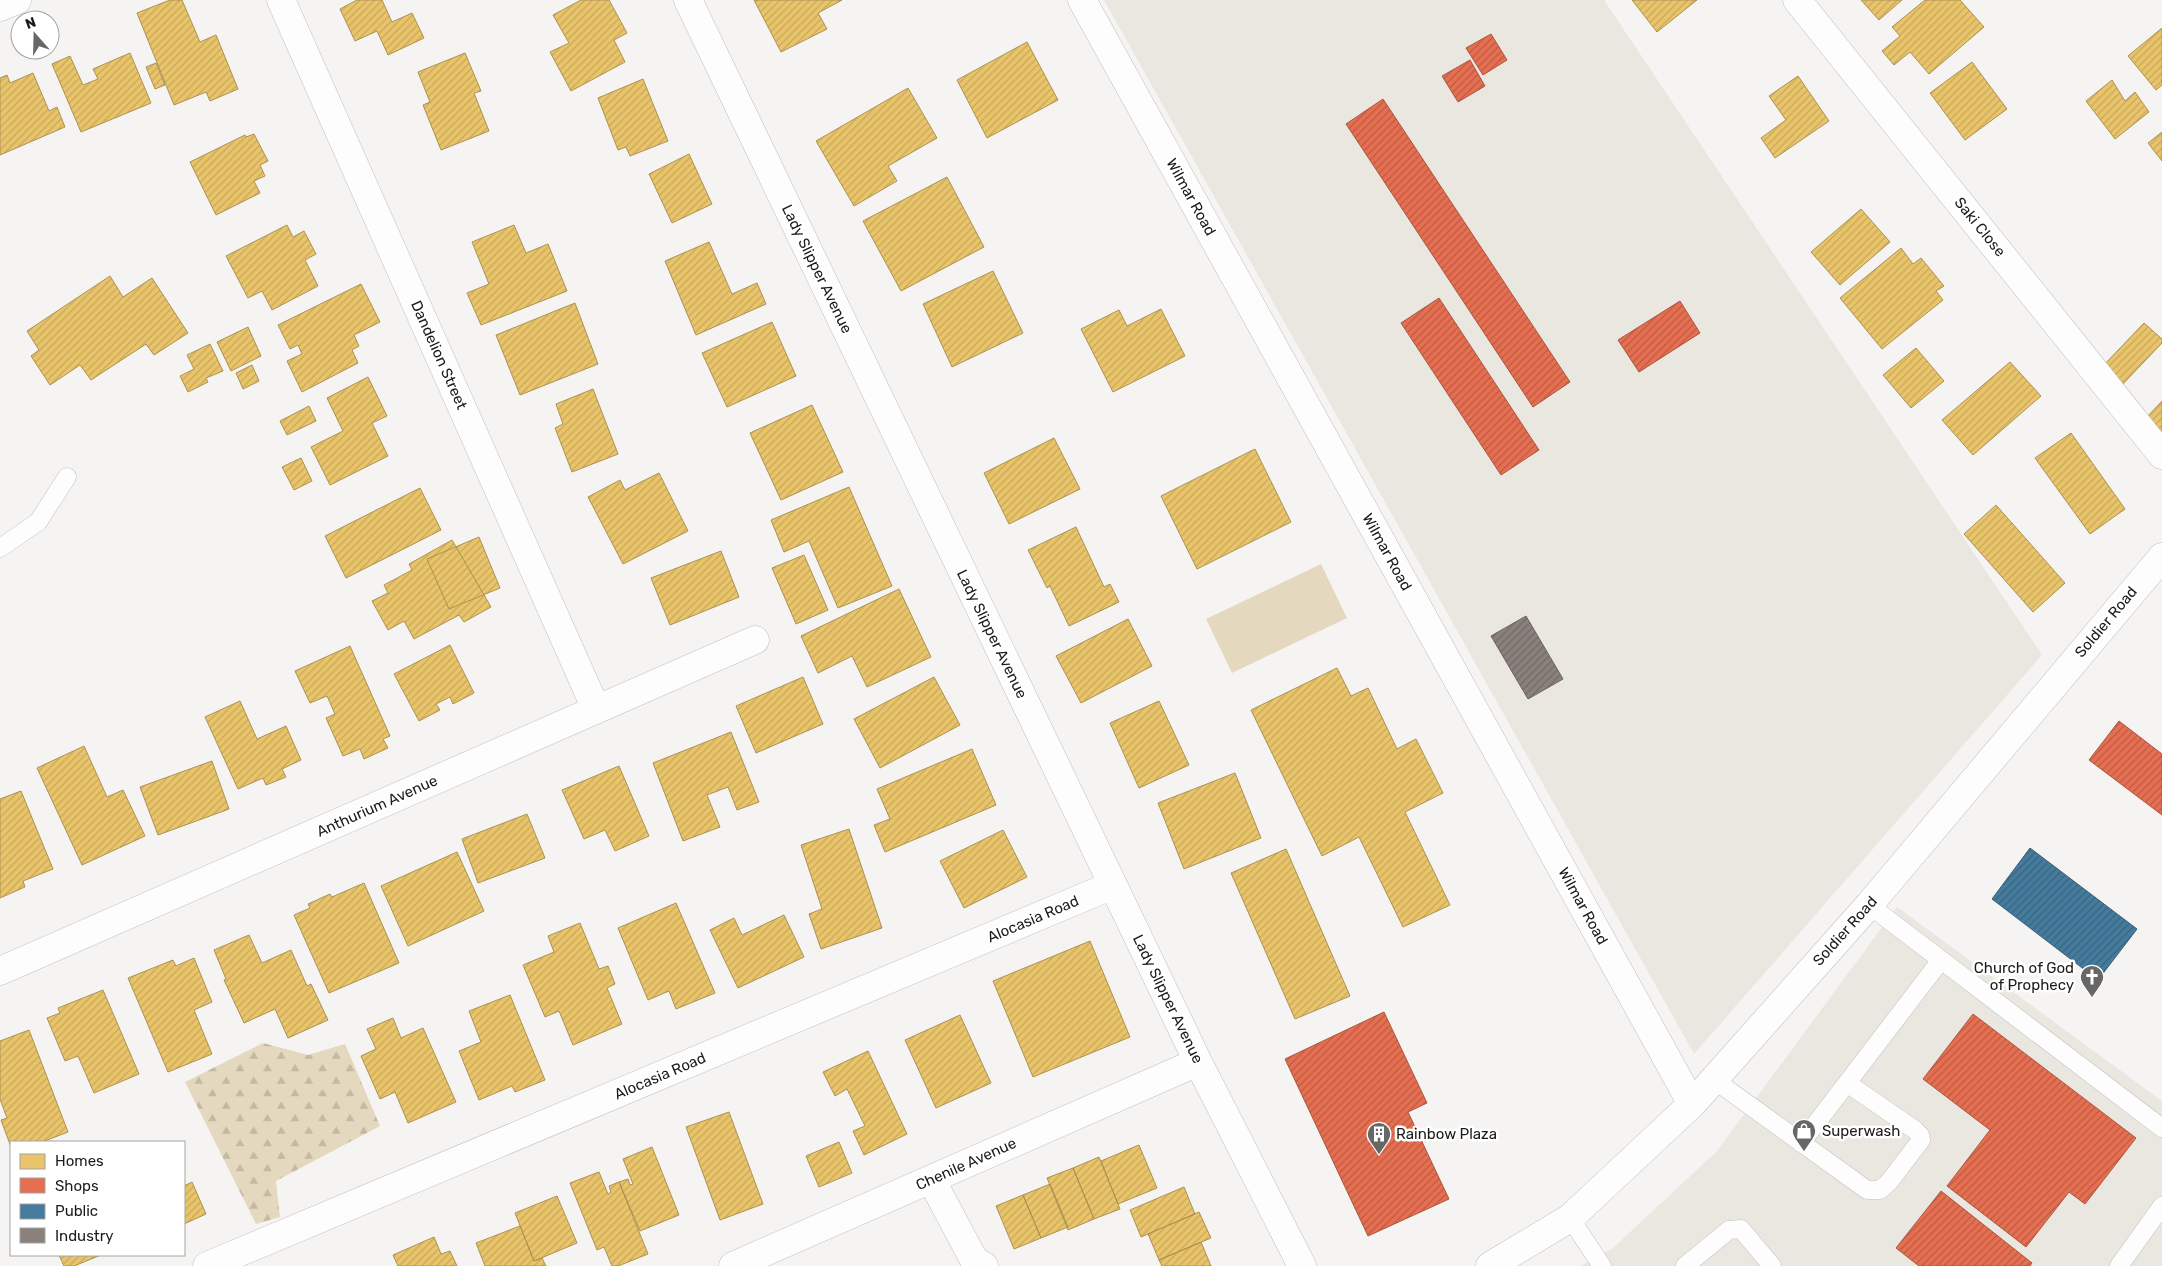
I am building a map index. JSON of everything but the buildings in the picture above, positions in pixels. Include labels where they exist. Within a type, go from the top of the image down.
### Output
[{"type":"street","points":[[0,7],[17,0]]},
{"type":"street","name":"Dandelion Street","points":[[281,0],[596,710]]},
{"type":"street","name":"Lady Slipper Avenue","points":[[688,0],[1198,1062],[1302,1266]]},
{"type":"street","name":"Wilmar Road","points":[[1082,0],[1692,1104]]},
{"type":"street","name":"Saki Close","points":[[1797,0],[2162,455]]},
{"type":"street","name":"Soldier Road","points":[[1490,1266],[1570,1218],[1692,1104],[1868,905],[2162,557]]},
{"type":"street","name":"Anthurium Avenue","points":[[0,971],[755,640]]},
{"type":"street","name":"Alocasia Road","points":[[207,1266],[1113,885]]},
{"type":"street","name":"Chenile Avenue","points":[[732,1266],[1198,1062]]},
{"type":"street","points":[[931,1179],[974,1260],[984,1266]]},
{"type":"lane","points":[[0,548],[38,522],[67,477]]},
{"type":"lane","points":[[1868,905],[2162,1128]]},
{"type":"lane","points":[[1801,1143],[1941,960]]},
{"type":"lane","points":[[1713,1079],[1867,1190],[1880,1190],[1889,1182],[1921,1140],[1920,1135],[1847,1084]]},
{"type":"lane","points":[[2119,1266],[2162,1206]]},
{"type":"lane","points":[[1570,1218],[1602,1266]]},
{"type":"lane","points":[[1685,1266],[1729,1230],[1741,1229],[1772,1266]]},
{"type":"shaded area","points":[[1104,0],[1604,0],[2042,655],[1694,1054]]},
{"type":"shaded area","points":[[1897,907],[2162,1101],[2162,1266],[1581,1266],[1613,1248],[1717,1151]]},
{"type":"green space","points":[[1321,564],[1347,618],[1232,673],[1206,619]]},
{"type":"green space","points":[[263,1043],[308,1055],[345,1044],[380,1126],[276,1181],[280,1217],[256,1224],[185,1082]]},
{"type":"place","name":"Church of God of Prophecy","points":[[2092,998]]},
{"type":"place","name":"Superwash","points":[[1804,1152]]},
{"type":"place","name":"Rainbow Plaza","points":[[1379,1155]]}]
